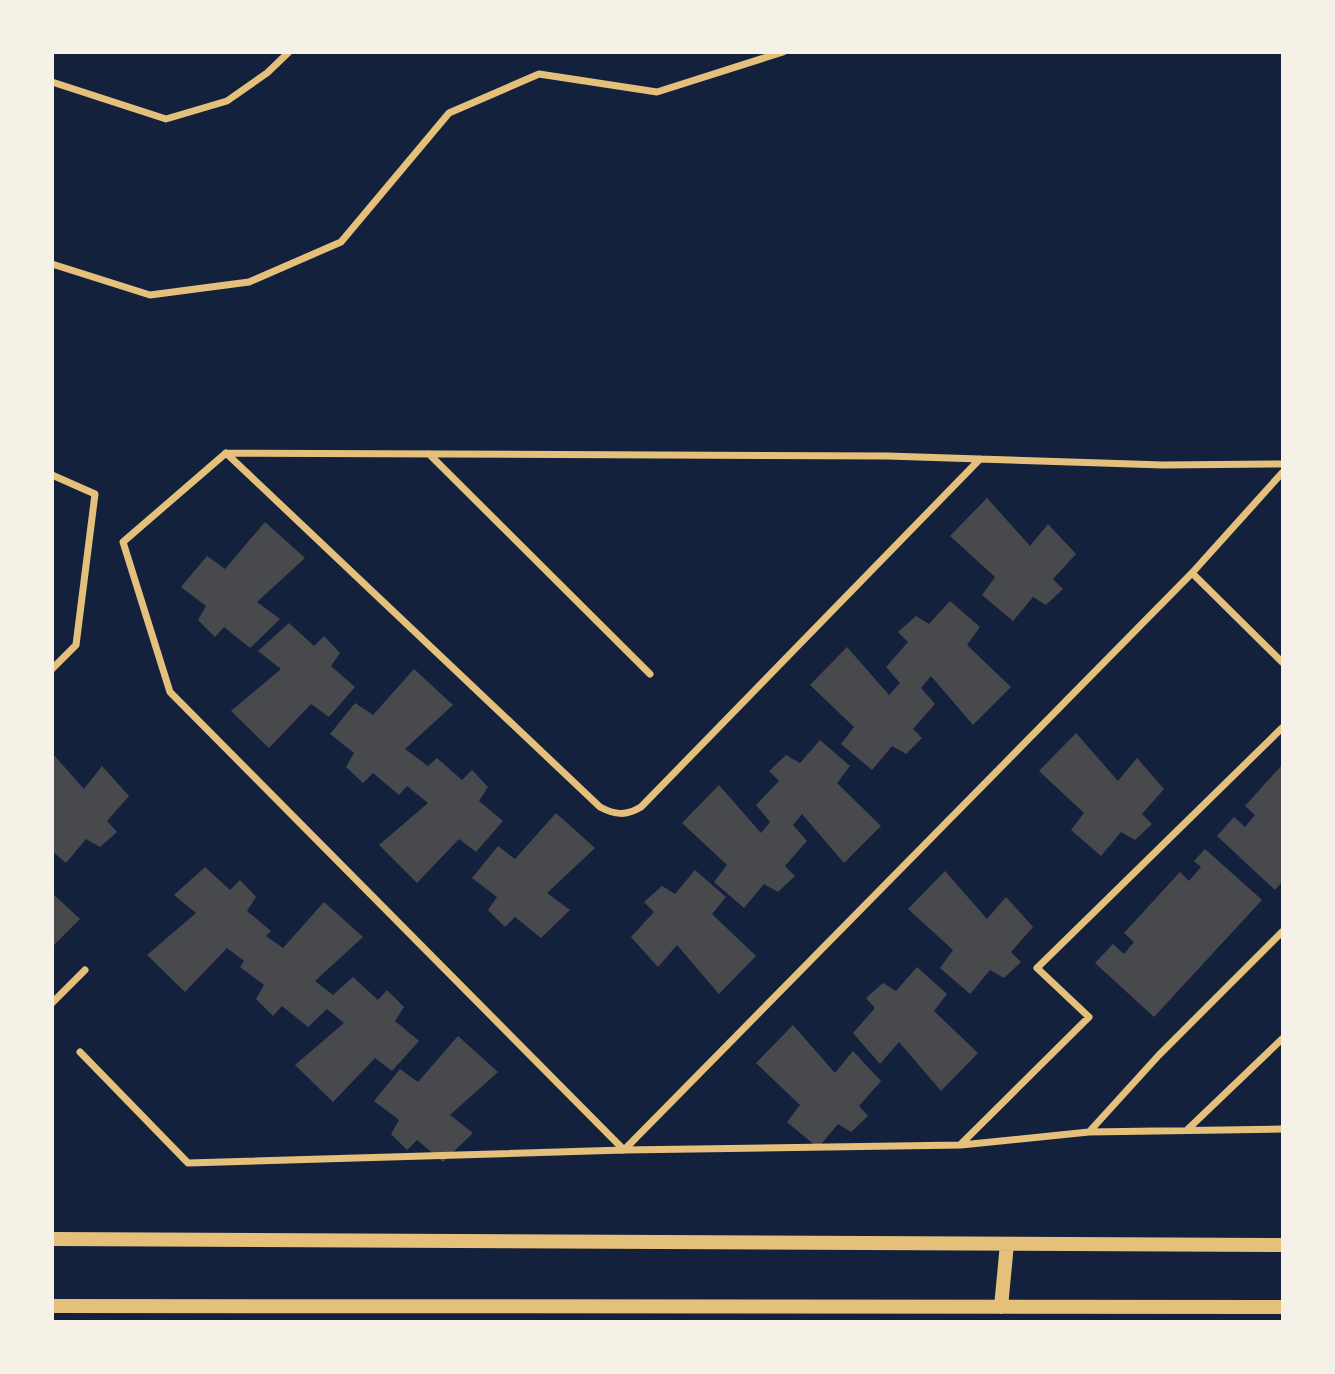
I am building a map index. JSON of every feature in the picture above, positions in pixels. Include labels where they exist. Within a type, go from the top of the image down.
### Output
[{"type":"main road","points":[[52,1239],[1283,1245]]},
{"type":"main road","points":[[1002,1307],[1007,1244]]},
{"type":"main road","points":[[52,1306],[1283,1307]]},
{"type":"street","points":[[52,82],[166,119],[227,101],[267,73],[289,52]]},
{"type":"street","points":[[52,264],[150,295],[249,282],[341,242],[449,113],[540,74],[657,92],[783,52]]},
{"type":"street","points":[[226,453],[600,807],[611,813],[623,814],[640,807],[981,459]]},
{"type":"street","points":[[624,1150],[170,692],[123,542],[226,453],[874,456],[1163,465],[1283,464]]},
{"type":"street","points":[[429,454],[650,674]]},
{"type":"street","points":[[624,1150],[1192,573],[1283,473]]},
{"type":"street","points":[[52,475],[95,494],[76,645],[52,669]]},
{"type":"street","points":[[1192,573],[1283,662]]},
{"type":"street","points":[[961,1145],[1089,1017],[1037,968],[1283,728]]},
{"type":"street","points":[[1089,1132],[1159,1055],[1283,932]]},
{"type":"street","points":[[52,1003],[85,970]]},
{"type":"street","points":[[1186,1131],[1283,1039]]},
{"type":"street","points":[[80,1052],[188,1163],[624,1150],[961,1145],[1089,1132],[1283,1129]]},
{"type":"building","points":[[987,498],[1030,546],[1048,524],[1076,554],[1053,579],[1063,589],[1046,605],[1033,597],[1013,621],[982,595],[995,577],[950,536]]},
{"type":"building","points":[[265,522],[305,558],[257,602],[280,619],[250,648],[224,627],[215,637],[198,620],[206,606],[181,587],[207,556],[225,569]]},
{"type":"building","points":[[950,601],[980,627],[967,645],[1011,687],[973,725],[931,676],[921,688],[935,704],[913,729],[922,738],[906,754],[892,746],[872,770],[841,744],[854,727],[810,685],[847,647],[889,695],[900,683],[886,667],[908,642],[898,632],[916,616],[929,624]]},
{"type":"building","points":[[289,623],[314,646],[324,636],[340,653],[331,666],[355,687],[329,717],[311,704],[269,748],[231,711],[281,669],[258,651]]},
{"type":"building","points":[[414,669],[453,705],[405,749],[428,766],[437,758],[462,780],[472,770],[488,787],[479,801],[503,821],[476,852],[459,839],[417,883],[379,845],[428,803],[407,786],[399,795],[373,773],[363,783],[346,767],[354,753],[330,734],[355,703],[373,715]]},
{"type":"building","points":[[1076,733],[1118,781],[1137,758],[1164,789],[1142,814],[1152,824],[1135,840],[1121,832],[1101,856],[1071,830],[1084,813],[1039,771]]},
{"type":"building","points":[[820,740],[850,766],[837,783],[881,826],[844,863],[802,814],[793,825],[807,841],[785,866],[795,876],[778,892],[764,884],[744,908],[714,882],[727,865],[682,823],[719,785],[761,833],[770,822],[756,805],[779,781],[769,771],[786,755],[800,763]]},
{"type":"building","points":[[52,753],[84,789],[102,766],[129,796],[107,821],[117,832],[100,847],[86,839],[66,863],[52,851]]},
{"type":"building","points":[[1282,765],[1282,882],[1275,890],[1217,836],[1234,817],[1245,827],[1255,815],[1245,806]]},
{"type":"building","points":[[556,813],[595,848],[547,893],[570,910],[541,938],[515,917],[505,927],[488,910],[497,897],[472,878],[498,846],[515,859]]},
{"type":"building","points":[[1205,849],[1262,900],[1154,1017],[1095,963],[1113,944],[1124,954],[1134,942],[1124,933],[1180,872],[1189,881],[1201,867],[1194,861]]},
{"type":"building","points":[[205,867],[230,890],[240,880],[256,897],[247,911],[271,931],[266,936],[283,948],[324,902],[363,937],[315,981],[333,995],[353,977],[378,1000],[387,990],[404,1007],[395,1021],[419,1041],[392,1071],[375,1058],[333,1102],[295,1065],[344,1023],[327,1009],[308,1027],[282,1006],[273,1016],[256,999],[264,985],[240,967],[244,961],[227,948],[185,992],[147,955],[196,913],[174,895]]},
{"type":"building","points":[[695,870],[726,897],[712,914],[756,956],[719,994],[677,945],[658,967],[631,937],[654,912],[644,902],[662,886],[675,894]]},
{"type":"building","points":[[945,871],[987,919],[1006,897],[1033,927],[1011,952],[1021,962],[1004,978],[990,970],[970,994],[940,968],[953,950],[908,909]]},
{"type":"building","points":[[52,893],[80,919],[52,947]]},
{"type":"building","points":[[917,967],[947,994],[934,1011],[978,1053],[941,1091],[899,1042],[880,1064],[853,1033],[875,1008],[866,998],[883,983],[896,991]]},
{"type":"building","points":[[793,1025],[835,1073],[853,1051],[881,1081],[859,1106],[868,1116],[851,1132],[838,1124],[818,1148],[787,1122],[800,1105],[756,1063]]},
{"type":"building","points":[[458,1036],[498,1072],[450,1115],[473,1133],[443,1162],[417,1140],[407,1150],[391,1134],[399,1120],[374,1101],[400,1069],[418,1082]]}]
